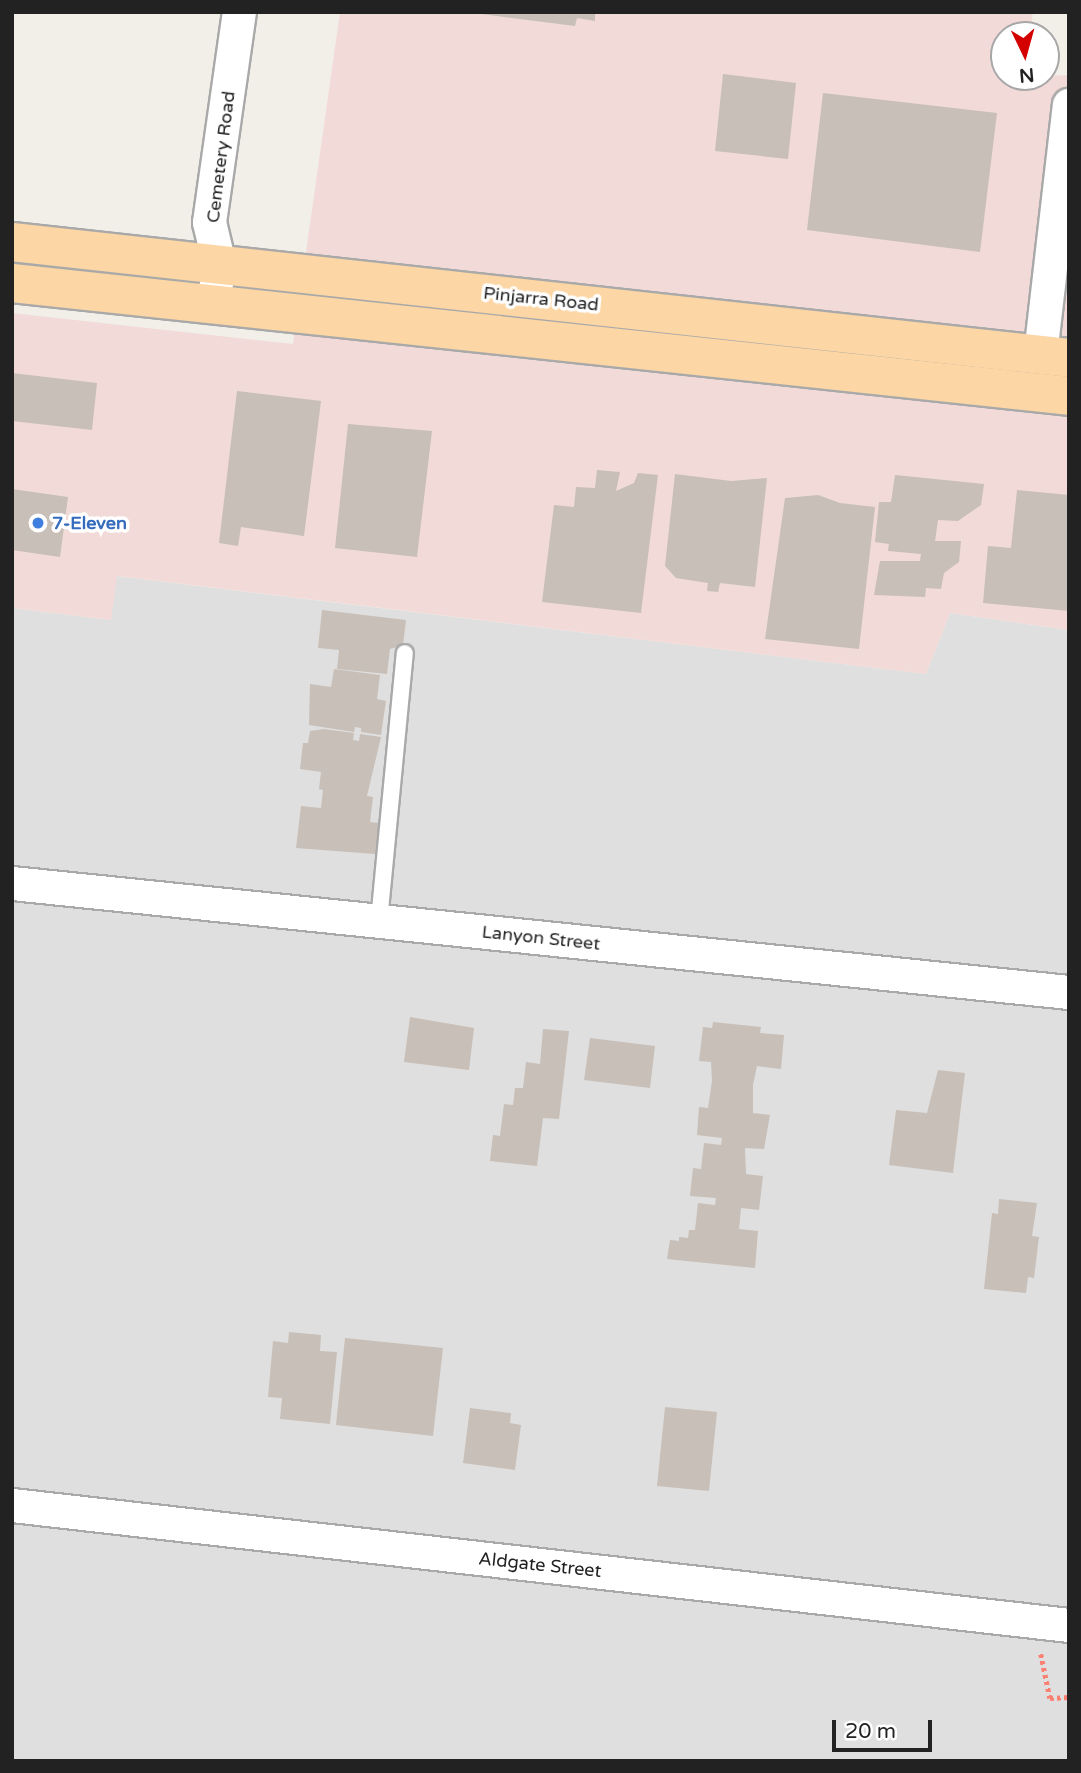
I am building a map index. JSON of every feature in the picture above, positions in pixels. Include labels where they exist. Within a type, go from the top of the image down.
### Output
[{"type":"main road","name":"Pinjarra Road","points":[[12,242],[1054,356]]},
{"type":"main road","points":[[12,283],[213,302],[1069,396]]},
{"type":"street","name":"Cemetery Road","points":[[213,302],[219,264],[209,222],[239,12]]},
{"type":"street","points":[[1054,356],[1069,105]]},
{"type":"street","name":"Lanyon Street","points":[[12,883],[1069,992]]},
{"type":"street","name":"Aldgate Street","points":[[12,1505],[1069,1625]]},
{"type":"lane","points":[[379,921],[405,653]]},
{"type":"shaded area","points":[[340,12],[1033,12],[1031,21],[990,21],[990,91],[1060,91],[1060,75],[1069,75],[1069,630],[950,613],[926,674],[117,576],[111,620],[12,608],[12,313],[293,344]]},
{"type":"shaded area","points":[[116,576],[926,674],[950,613],[1069,630],[1069,1761],[12,1761],[12,608],[110,620]]},
{"type":"building","points":[[466,12],[595,12],[595,21],[577,18],[575,26]]},
{"type":"building","points":[[723,74],[796,83],[788,159],[715,151]]},
{"type":"building","points":[[823,93],[997,113],[980,252],[807,230]]},
{"type":"building","points":[[12,373],[97,383],[92,430],[12,421]]},
{"type":"building","points":[[237,391],[321,401],[304,536],[241,527],[238,546],[219,543]]},
{"type":"building","points":[[348,424],[432,431],[417,557],[335,548]]},
{"type":"building","points":[[597,470],[620,472],[616,491],[634,483],[638,473],[658,475],[641,613],[542,602],[554,505],[574,507],[576,487],[595,488]]},
{"type":"building","points":[[675,474],[731,481],[767,478],[755,587],[720,583],[718,592],[707,591],[708,583],[676,578],[665,566]]},
{"type":"building","points":[[895,475],[984,484],[981,505],[958,521],[938,520],[935,541],[961,541],[959,562],[944,573],[941,589],[926,588],[925,597],[874,595],[880,561],[920,561],[921,554],[888,551],[889,544],[875,542],[879,502],[891,502]]},
{"type":"building","name":"7-Eleven","points":[[12,489],[68,497],[60,557],[12,550]]},
{"type":"building","points":[[1017,490],[1069,495],[1069,611],[983,603],[988,546],[1011,548]]},
{"type":"building","points":[[818,495],[840,503],[875,507],[859,649],[765,639],[785,498]]},
{"type":"building","points":[[322,610],[406,620],[403,645],[390,649],[387,674],[337,669],[339,650],[318,648]]},
{"type":"building","points":[[334,669],[380,675],[377,699],[386,701],[381,735],[361,732],[361,728],[355,727],[354,732],[309,725],[310,684],[331,687]]},
{"type":"building","points":[[324,729],[354,733],[353,740],[359,741],[360,734],[381,737],[367,796],[373,797],[370,822],[379,823],[375,854],[296,848],[301,806],[321,808],[323,790],[319,789],[321,772],[300,769],[303,743],[308,743],[310,731]]},
{"type":"building","points":[[410,1017],[474,1028],[469,1070],[404,1062]]},
{"type":"building","points":[[713,1022],[761,1027],[760,1033],[784,1035],[781,1069],[757,1066],[753,1085],[753,1113],[770,1115],[764,1149],[745,1148],[746,1174],[763,1176],[759,1210],[741,1208],[739,1229],[758,1231],[755,1268],[667,1259],[670,1240],[688,1238],[689,1230],[695,1230],[698,1203],[715,1205],[716,1198],[690,1196],[693,1168],[701,1169],[704,1143],[721,1145],[722,1138],[697,1135],[699,1107],[708,1108],[712,1081],[711,1062],[699,1061],[703,1027],[712,1028]]},
{"type":"building","points":[[543,1029],[569,1031],[559,1119],[543,1118],[537,1166],[490,1161],[493,1135],[500,1136],[504,1104],[513,1105],[515,1088],[523,1088],[526,1062],[540,1064]]},
{"type":"building","points":[[590,1038],[655,1046],[650,1088],[584,1080]]},
{"type":"building","points":[[938,1070],[965,1073],[953,1173],[889,1165],[896,1110],[927,1113]]},
{"type":"building","points":[[999,1199],[1037,1203],[1032,1236],[1039,1237],[1034,1278],[1028,1277],[1026,1293],[984,1289],[992,1213],[998,1214]]},
{"type":"building","points":[[289,1332],[321,1335],[320,1351],[337,1352],[330,1424],[280,1419],[282,1398],[268,1397],[273,1341],[288,1343]]},
{"type":"building","points":[[345,1338],[443,1348],[433,1436],[336,1425]]},
{"type":"building","points":[[665,1407],[717,1412],[709,1491],[657,1486]]},
{"type":"building","points":[[470,1408],[511,1413],[510,1423],[521,1425],[515,1470],[463,1463]]},
{"type":"place","name":"7-Eleven","points":[[38,523]]}]
